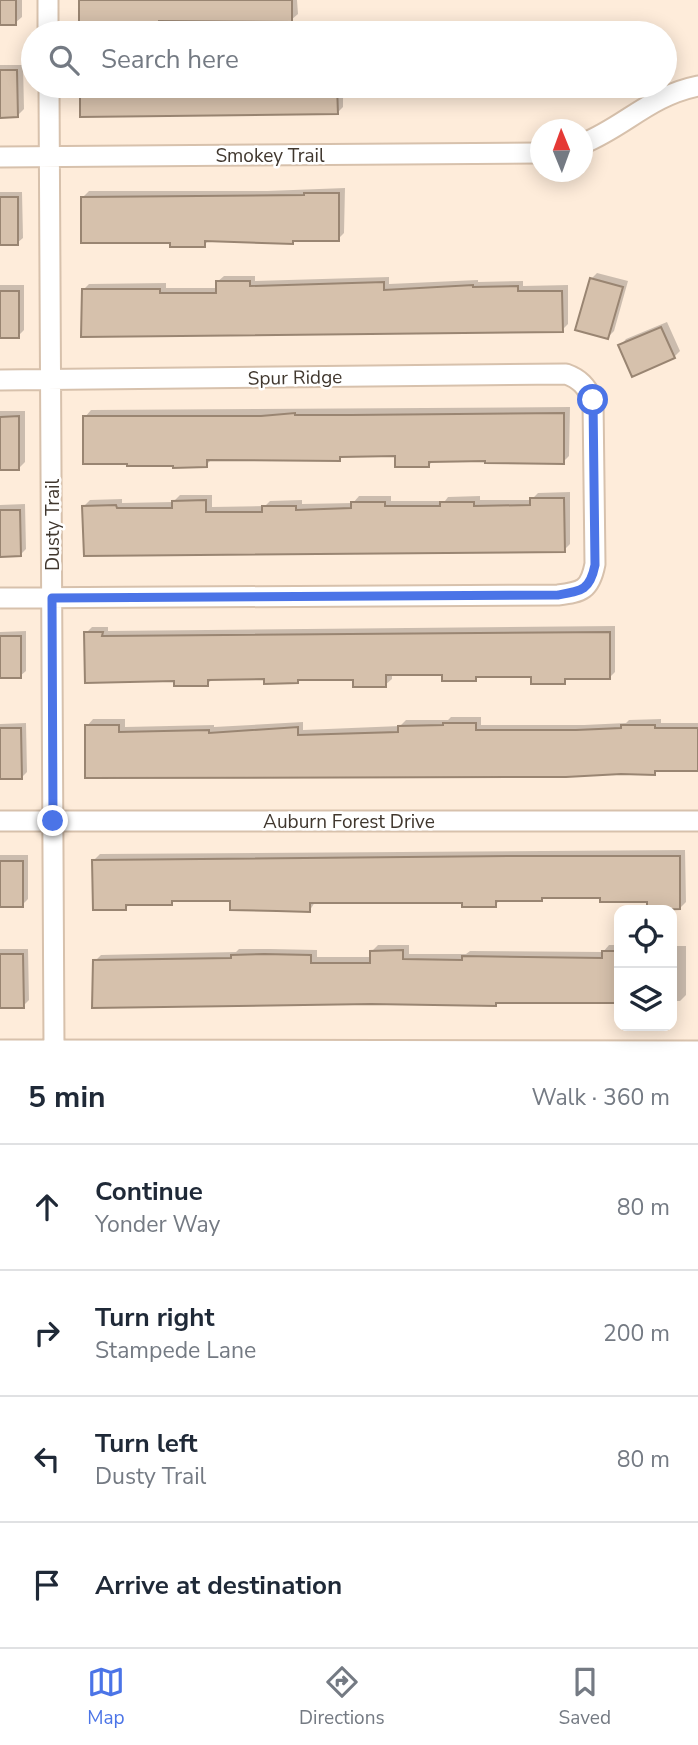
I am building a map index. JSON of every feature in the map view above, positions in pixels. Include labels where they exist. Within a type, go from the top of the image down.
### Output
[{"type":"street","points":[[48,0],[48,21]]},
{"type":"street","points":[[677,91],[698,86]]},
{"type":"street","name":"Dusty Trail","points":[[49,98],[54,1048]]},
{"type":"street","points":[[593,139],[659,98]]},
{"type":"street","name":"Smokey Trail","points":[[0,157],[530,153]]},
{"type":"street","name":"Spur Ridge","points":[[0,380],[566,374],[586,387],[593,400],[595,565],[592,579],[584,589],[558,595],[52,598]]},
{"type":"street","points":[[0,598],[52,598]]},
{"type":"street","name":"Auburn Forest Drive","points":[[0,821],[698,821]]},
{"type":"street","points":[[0,1050],[698,1051]]},
{"type":"building","points":[[0,0],[16,0],[16,25],[0,25]]},
{"type":"building","points":[[79,0],[292,0],[292,21],[79,21]]},
{"type":"building","points":[[0,70],[17,70],[18,117],[0,118]]},
{"type":"building","points":[[80,98],[337,98],[338,114],[80,117]]},
{"type":"building","points":[[339,193],[339,241],[293,241],[293,244],[205,241],[205,247],[170,247],[170,243],[81,243],[81,197]]},
{"type":"building","points":[[0,197],[18,197],[18,245],[0,245]]},
{"type":"building","points":[[590,278],[623,287],[608,339],[575,330]]},
{"type":"building","points":[[216,281],[250,281],[250,286],[384,282],[384,290],[473,285],[518,286],[518,291],[562,291],[563,332],[81,337],[82,289],[160,289],[160,293],[216,293]]},
{"type":"building","points":[[0,291],[19,291],[19,338],[0,338]]},
{"type":"building","points":[[661,327],[675,358],[632,377],[618,345]]},
{"type":"building","points":[[295,413],[564,413],[564,464],[485,461],[429,462],[429,467],[395,467],[395,456],[340,457],[340,461],[207,460],[207,467],[173,468],[83,464],[83,416],[261,416]]},
{"type":"building","points":[[19,416],[19,470],[0,470],[0,417]]},
{"type":"building","points":[[530,498],[564,498],[565,552],[84,556],[82,506],[172,508],[172,501],[206,500],[206,512],[262,512],[262,506],[296,506],[296,510],[351,508],[351,502],[385,502],[385,506],[440,506],[440,502],[474,502],[474,506],[530,505]]},
{"type":"building","points":[[0,510],[20,510],[21,556],[0,557]]},
{"type":"building","points":[[84,632],[103,632],[102,636],[610,632],[610,679],[565,679],[565,684],[531,684],[531,677],[476,677],[476,681],[442,681],[442,675],[386,675],[386,687],[353,687],[353,680],[298,680],[298,683],[264,684],[264,679],[208,680],[208,686],[174,686],[174,681],[85,683]]},
{"type":"building","points":[[0,636],[21,636],[21,678],[0,678]]},
{"type":"building","points":[[476,723],[476,730],[576,730],[621,728],[621,725],[698,728],[698,771],[566,777],[85,778],[85,725],[119,725],[119,732],[209,730],[209,733],[298,727],[298,735],[398,732],[398,726]]},
{"type":"building","points":[[0,728],[21,728],[22,779],[0,779]]},
{"type":"building","points":[[680,856],[680,909],[677,909],[677,905],[647,905],[647,902],[600,902],[600,898],[542,898],[542,901],[496,901],[496,907],[462,907],[462,903],[310,903],[310,912],[230,910],[230,901],[172,901],[172,905],[126,905],[126,910],[93,910],[92,860]]},
{"type":"building","points":[[0,861],[23,861],[23,907],[0,907]]},
{"type":"building","points":[[403,950],[403,959],[462,960],[462,956],[602,958],[602,951],[614,951],[614,1003],[92,1008],[93,960],[231,958],[231,955],[264,954],[311,955],[311,963],[370,963],[370,951]]},
{"type":"building","points":[[0,954],[23,954],[24,1008],[0,1008]]},
{"type":"route","points":[[53,821],[52,598],[575,593],[584,589],[592,579],[595,565],[593,400]]}]
